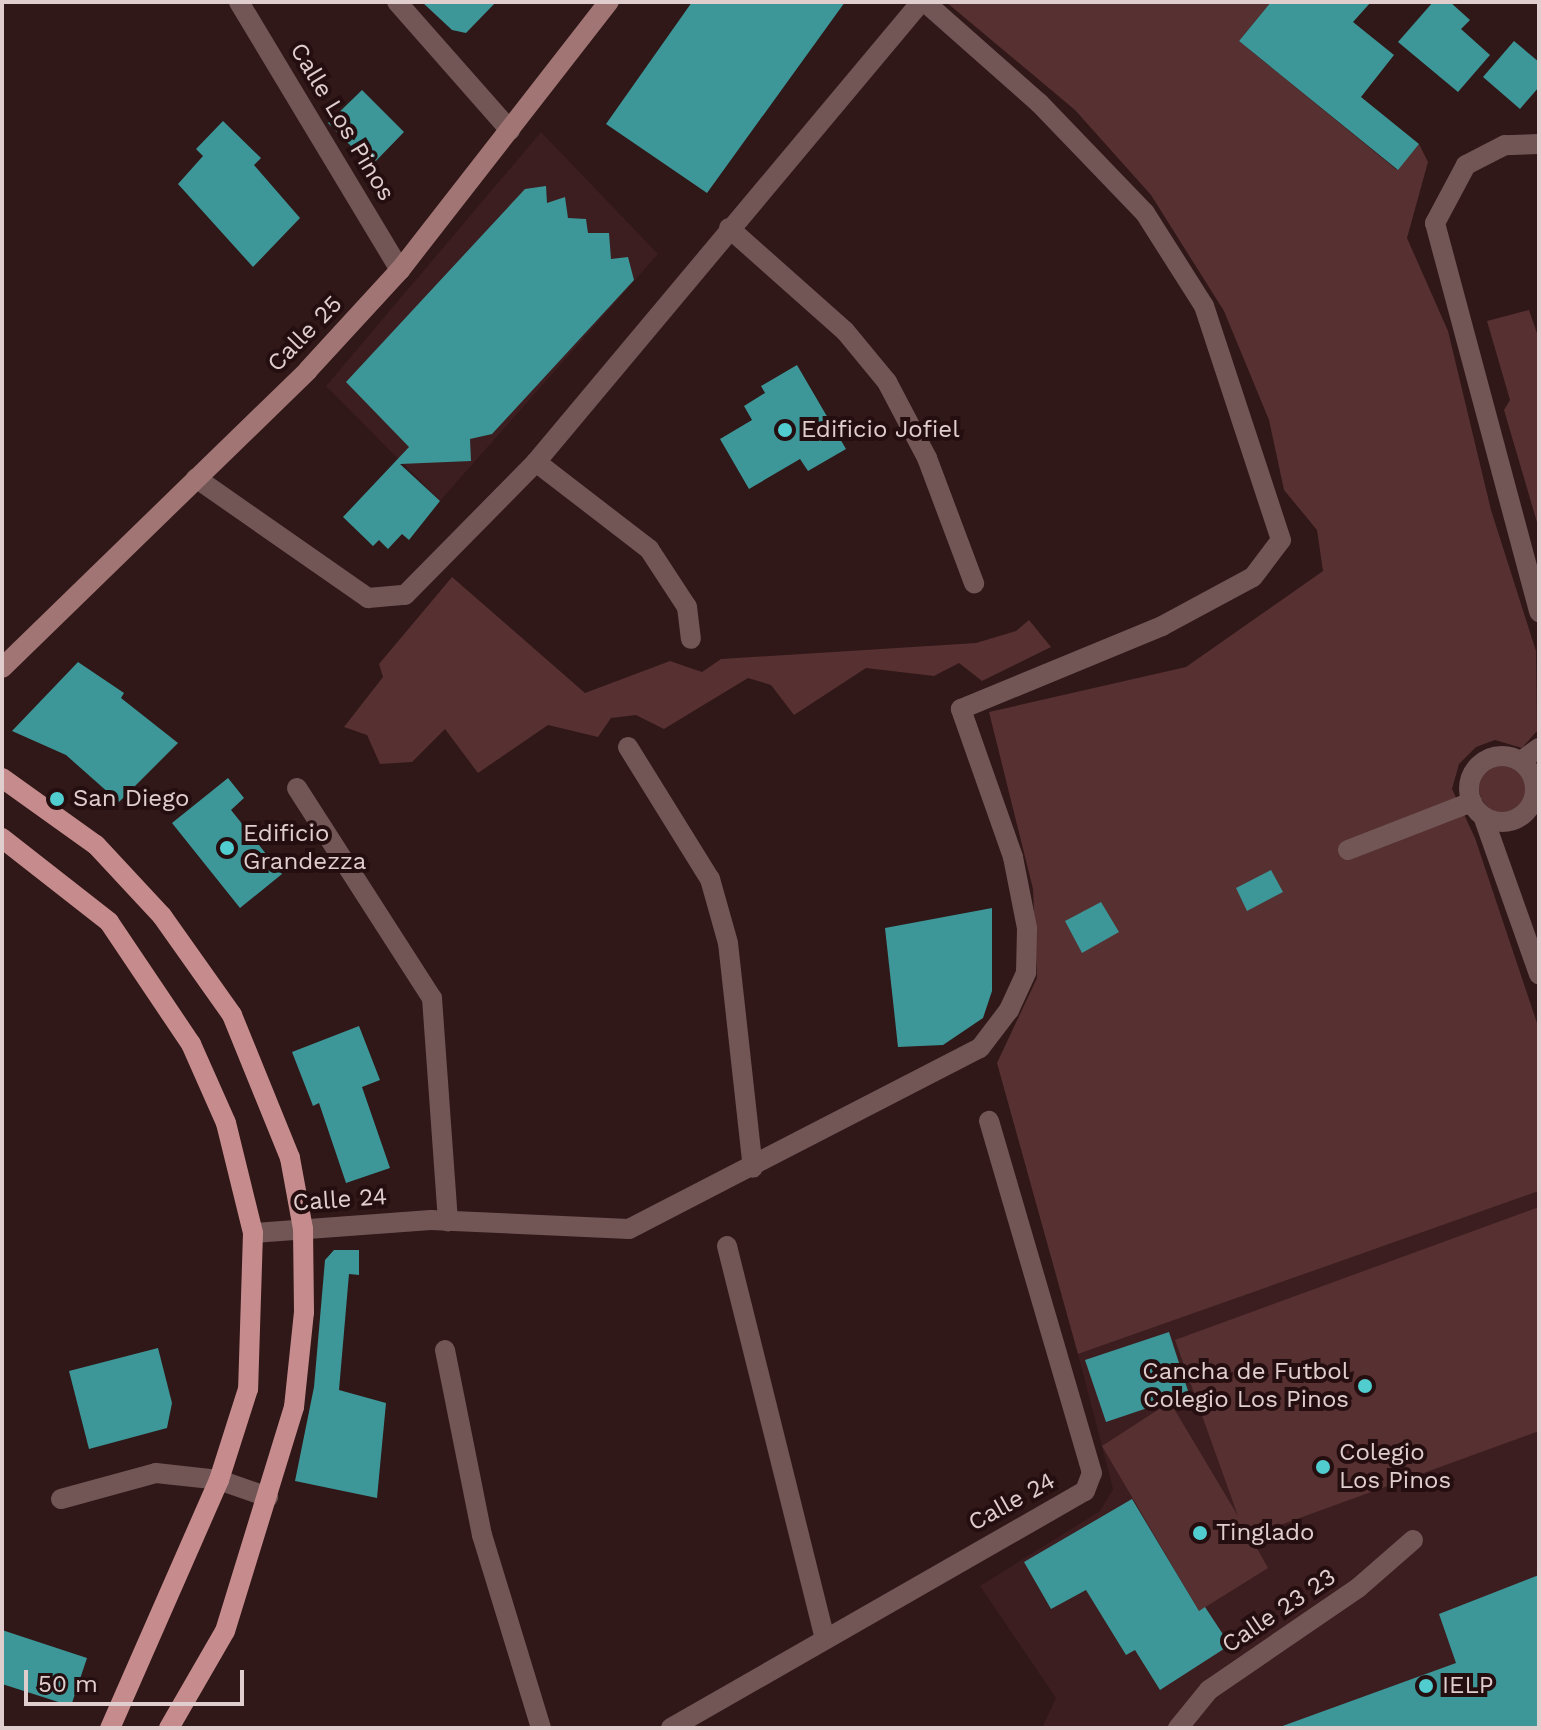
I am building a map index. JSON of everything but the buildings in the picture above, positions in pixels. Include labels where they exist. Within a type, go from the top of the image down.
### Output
[{"type":"main road","points":[[2,778],[96,845],[162,916],[232,1015],[290,1158],[303,1229],[304,1312],[294,1407],[225,1631],[169,1728]]},
{"type":"main road","points":[[2,838],[109,922],[184,1033],[226,1123],[253,1233],[248,1389],[219,1480],[110,1728]]},
{"type":"street","name":"Calle Los Pinos","points":[[239,2],[400,270]]},
{"type":"street","points":[[397,2],[510,130]]},
{"type":"street","name":"Calle 25","points":[[2,668],[196,478],[400,270],[609,2]]},
{"type":"street","points":[[196,478],[368,598],[390,601],[405,595],[536,462],[729,228],[923,2]]},
{"type":"street","name":"Calle 24","points":[[253,1233],[439,1220],[629,1229],[753,1168],[980,1048],[1009,1010],[1026,973],[1027,928],[1013,857],[961,709],[1162,626],[1253,577],[1281,540],[1204,306],[1145,213],[1039,103],[923,2]]},
{"type":"street","points":[[1539,144],[1505,145],[1466,165],[1435,223],[1539,612]]},
{"type":"street","points":[[729,228],[845,331],[887,382],[927,458],[974,583]]},
{"type":"street","points":[[536,462],[649,549],[687,607],[691,639]]},
{"type":"street","points":[[628,747],[676,817],[714,892],[728,943],[753,1168]]},
{"type":"street","points":[[1521,761],[1539,748]]},
{"type":"street","points":[[1348,850],[1477,809],[1513,821],[1529,808],[1533,778],[1521,761],[1500,755],[1481,763],[1470,781],[1477,809],[1539,974]]},
{"type":"street","points":[[297,788],[432,998],[439,1220]]},
{"type":"street","name":"Calle 24","points":[[671,1728],[824,1636],[1085,1491],[1092,1473],[989,1121]]},
{"type":"street","points":[[727,1246],[824,1636]]},
{"type":"street","points":[[445,1350],[482,1535],[541,1728]]},
{"type":"street","points":[[61,1499],[156,1473],[219,1480],[268,1497]]},
{"type":"street","name":"Calle 23 23","points":[[1178,1728],[1209,1690],[1358,1588],[1413,1540]]},
{"type":"shaded area","points":[[946,2],[1271,2],[1239,41],[1397,170],[1419,144],[1428,162],[1407,238],[1448,331],[1491,510],[1536,651],[1537,731],[1522,748],[1495,740],[1476,747],[1459,764],[1452,789],[1475,838],[1539,1029],[1539,1191],[1078,1354],[997,1063],[1037,978],[1033,889],[989,712],[1186,667],[1323,571],[1317,530],[1284,490],[1269,420],[1224,311],[1151,195],[1075,110]]},
{"type":"shaded area","points":[[541,132],[658,254],[440,501],[326,386]]},
{"type":"shaded area","points":[[1529,310],[1539,339],[1539,529],[1504,410],[1510,400],[1487,321]]},
{"type":"shaded area","points":[[452,577],[585,693],[670,661],[702,672],[721,659],[976,643],[1016,631],[1029,620],[1051,647],[982,681],[959,663],[934,676],[866,668],[794,715],[771,685],[748,678],[664,729],[636,715],[611,718],[598,737],[548,725],[478,773],[445,729],[412,762],[380,764],[367,735],[344,727],[383,677],[379,664]]},
{"type":"shaded area","points":[[1504,763],[1522,770],[1529,788],[1522,806],[1504,813],[1486,806],[1479,788],[1486,770]]},
{"type":"shaded area","name":"Colegio Los Pinos","points":[[1539,1191],[1539,1728],[1042,1728],[1056,1698],[980,1586],[1100,1511],[1113,1489],[1078,1354]]},
{"type":"shaded area","name":"Cancha de Futbol Colegio Los Pinos","points":[[1539,1207],[1539,1431],[1250,1536],[1268,1568],[1199,1611],[1102,1446],[1170,1402],[1238,1516],[1175,1340]]},
{"type":"place","name":"Edificio Jofiel","points":[[785,430]]},
{"type":"place","name":"San Diego","points":[[57,799]]},
{"type":"place","name":"Edificio Grandezza","points":[[227,848]]},
{"type":"place","name":"Cancha de Futbol Colegio Los Pinos","points":[[1365,1386]]},
{"type":"place","name":"Colegio Los Pinos","points":[[1323,1467]]},
{"type":"place","name":"Tinglado","points":[[1200,1533]]},
{"type":"place","name":"IELP","points":[[1426,1686]]}]
